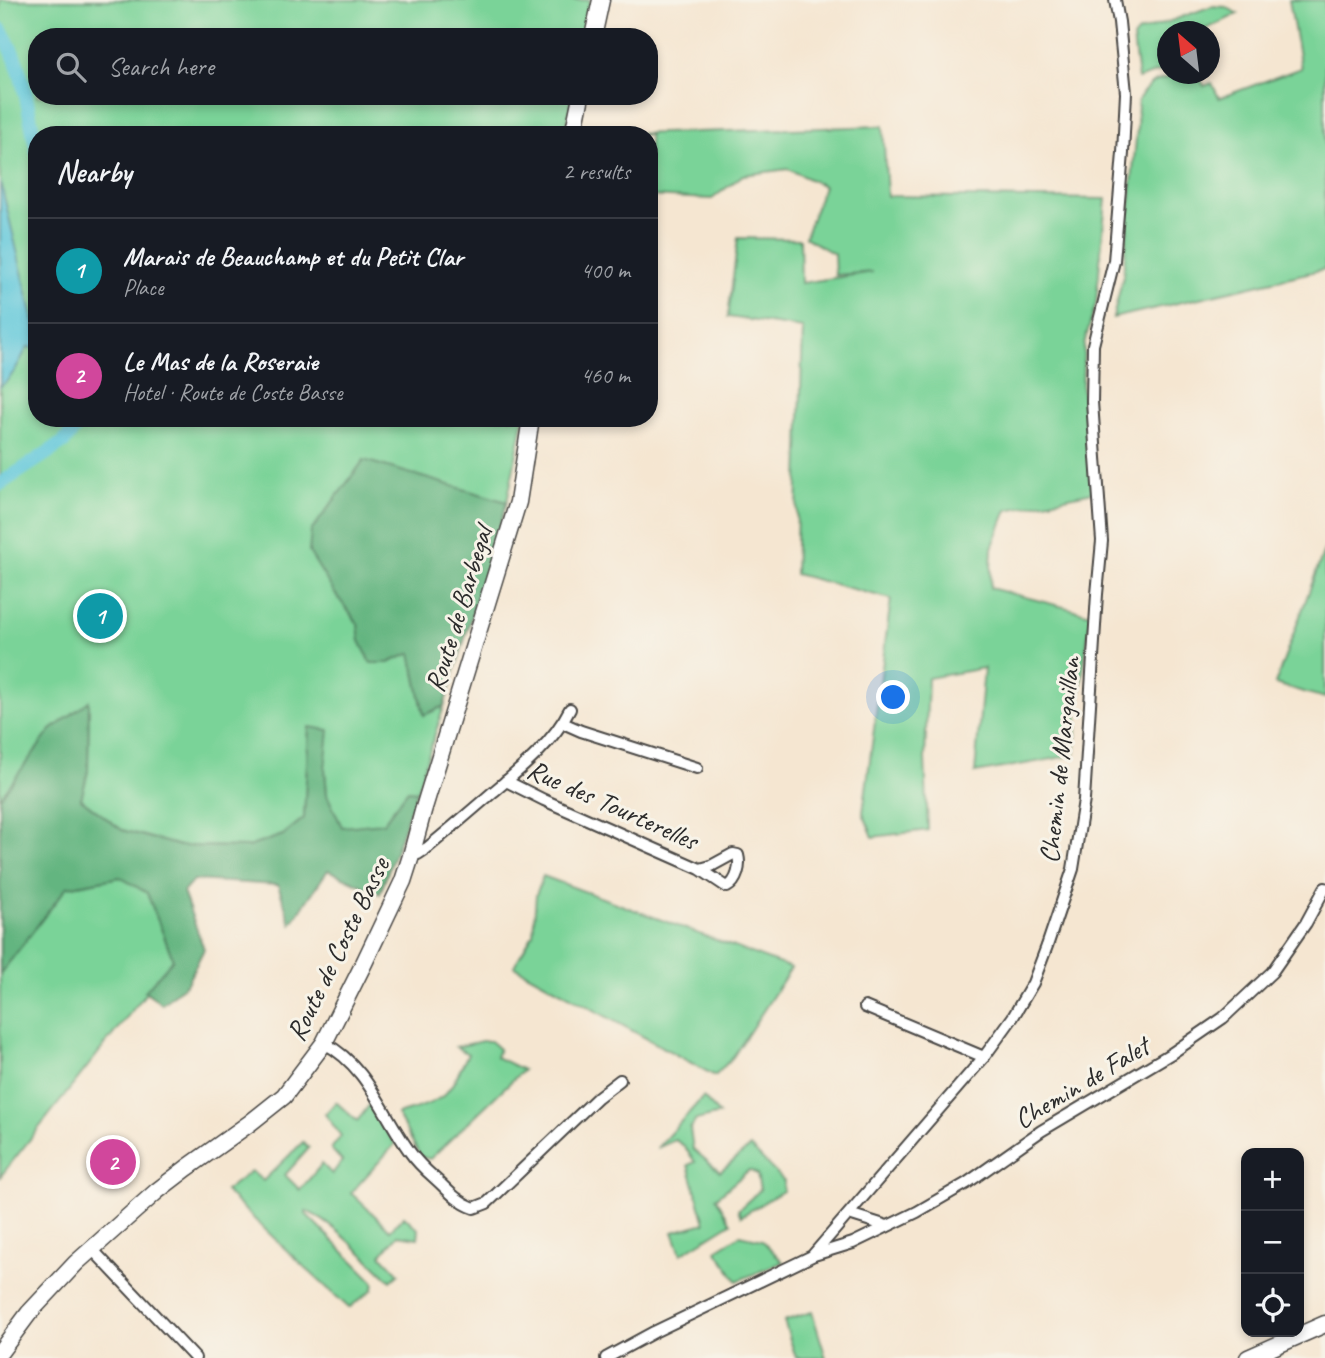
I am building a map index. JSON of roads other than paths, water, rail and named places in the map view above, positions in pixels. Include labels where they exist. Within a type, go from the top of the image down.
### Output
[{"type":"street","points":[[595,28],[601,0]]},
{"type":"street","name":"Chemin de Margaillan","points":[[606,1358],[812,1256],[984,1056],[1013,1017],[1038,971],[1073,869],[1084,800],[1102,541],[1092,402],[1093,345],[1114,261],[1124,153],[1126,93],[1115,0]]},
{"type":"street","points":[[575,126],[579,105]]},
{"type":"street","name":"Route de Barbegal","points":[[423,811],[517,502],[530,427]]},
{"type":"street","points":[[411,856],[418,855],[427,848],[542,748],[563,723],[570,709]]},
{"type":"street","points":[[563,723],[697,768]]},
{"type":"street","name":"Rue des Tourterelles","points":[[506,781],[700,869]]},
{"type":"street","name":"Route de Coste Basse","points":[[0,1352],[29,1313],[68,1270],[157,1191],[284,1096],[324,1043],[395,899],[411,856],[423,811]]},
{"type":"street","name":"Chemin de Falet","points":[[812,1256],[853,1243],[917,1212],[967,1183],[1041,1131],[1172,1053],[1223,1018],[1272,972],[1306,923],[1325,888]]},
{"type":"street","points":[[865,1007],[984,1056]]},
{"type":"street","points":[[324,1043],[350,1060],[410,1152],[425,1170],[461,1204],[474,1208],[487,1203],[598,1097],[620,1080]]},
{"type":"street","points":[[849,1214],[887,1226]]},
{"type":"street","points":[[92,1249],[187,1356]]},
{"type":"street","points":[[1248,1358],[1325,1324]]},
{"type":"water","points":[[0,180],[28,297],[28,347],[13,373],[0,387]]},
{"type":"waterway","points":[[0,29],[15,57],[28,104]]},
{"type":"waterway","points":[[28,105],[32,126]]},
{"type":"waterway","points":[[0,484],[64,442],[76,427]]},
{"type":"place","name":"Marais de Beauchamp et du Petit Clar","points":[[100,616]]},
{"type":"place","name":"Le Mas de la Roseraie","points":[[113,1162]]}]
